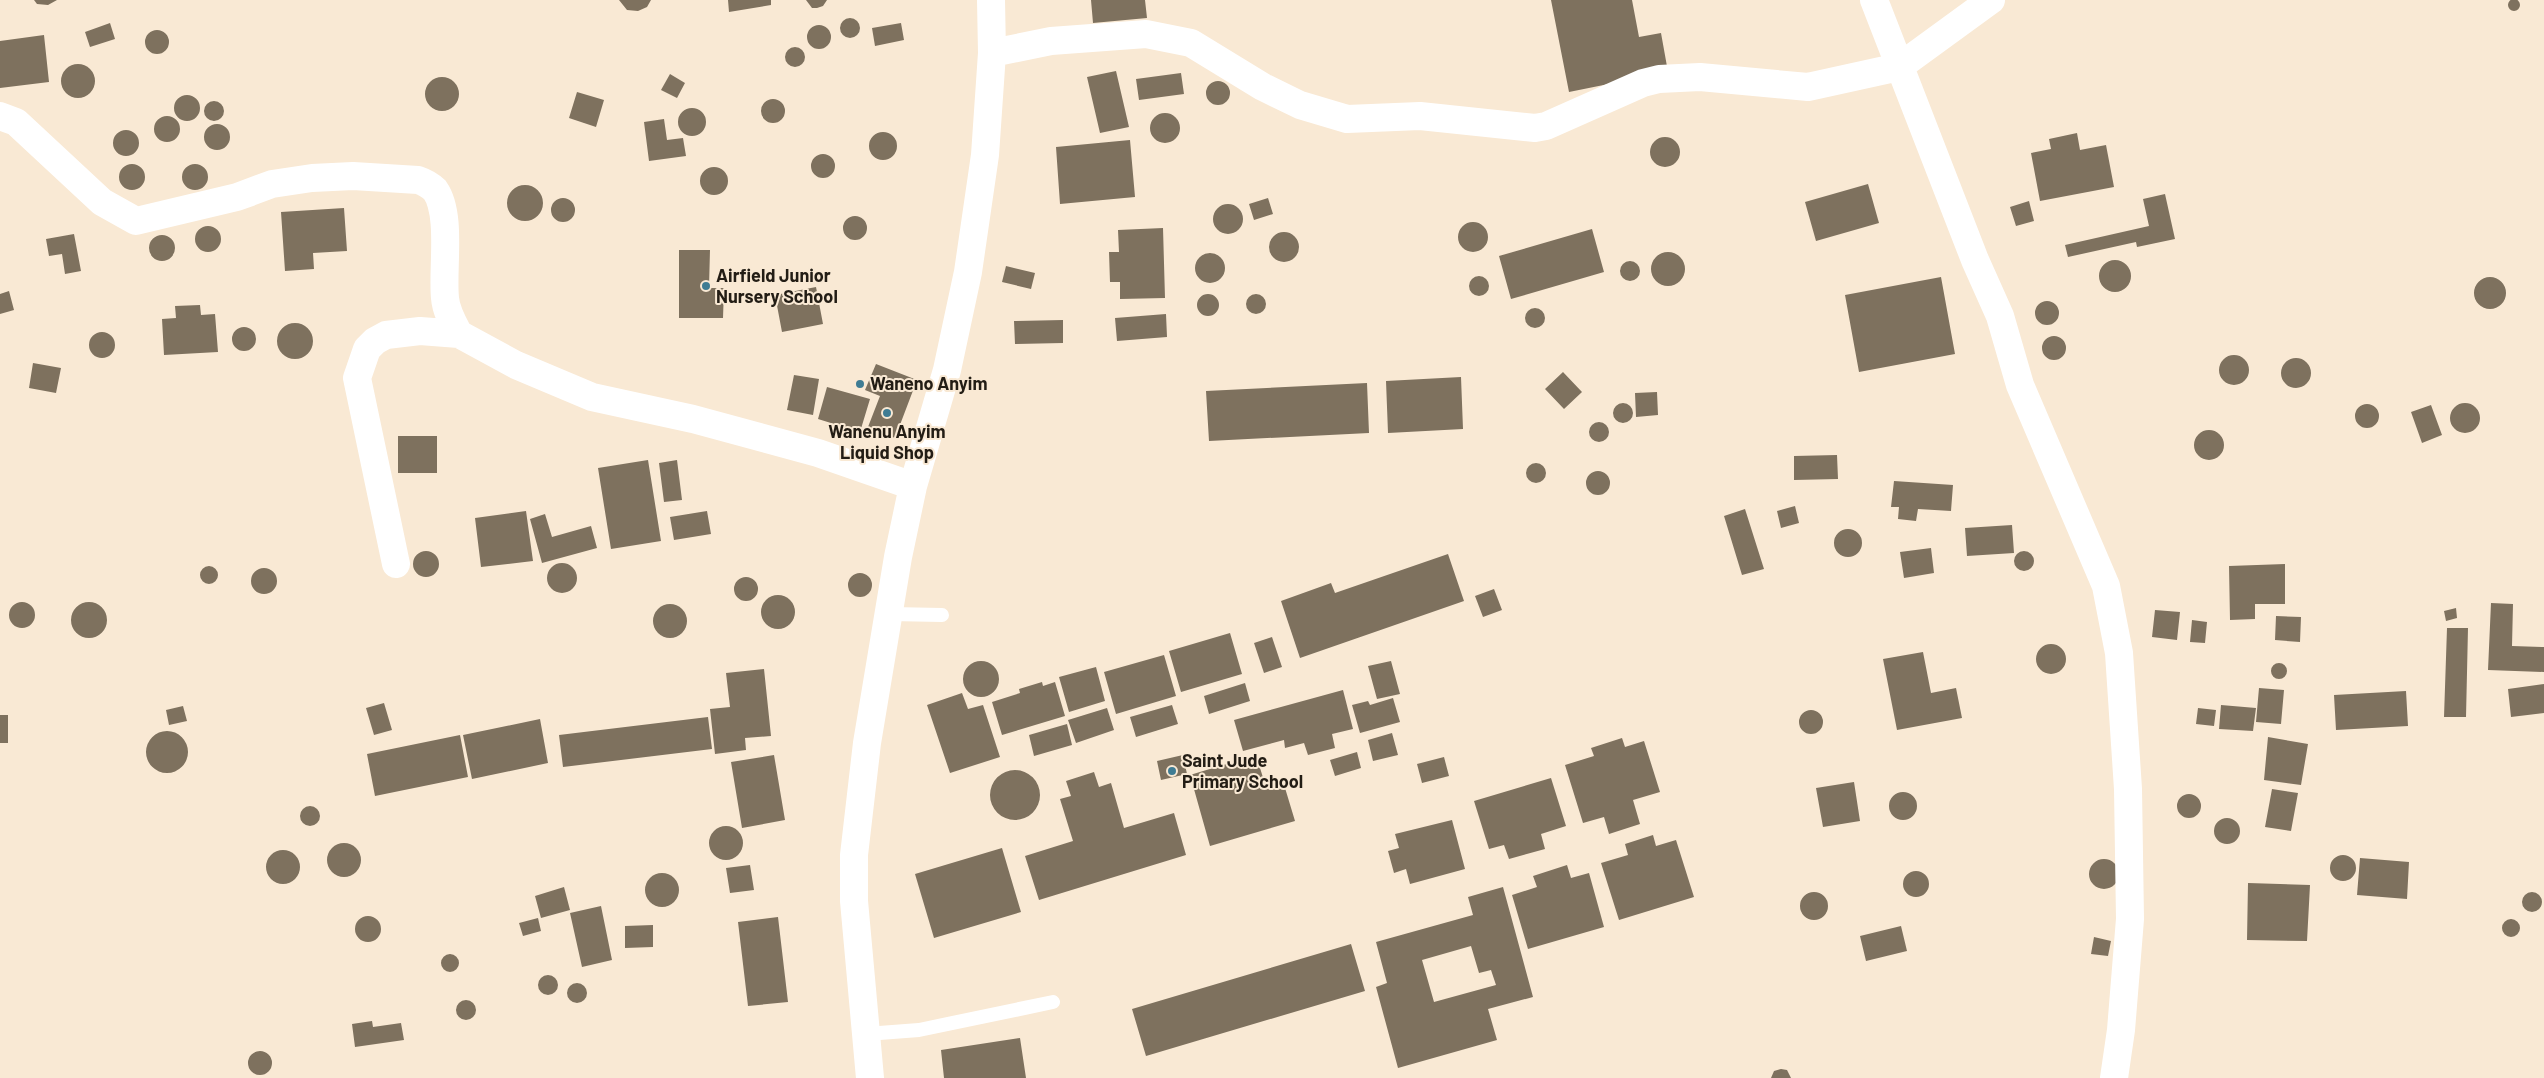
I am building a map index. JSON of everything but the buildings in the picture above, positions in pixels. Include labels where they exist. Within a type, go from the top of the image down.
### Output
[{"type":"street","points":[[870,1078],[854,901],[854,855],[868,743],[898,557],[913,486],[947,370],[968,272],[986,155],[992,54],[991,0]]},
{"type":"street","points":[[1874,0],[1899,67],[2000,316],[2020,384],[2106,586],[2120,653],[2128,789],[2130,919],[2122,1030],[2114,1078]]},
{"type":"street","points":[[992,54],[1051,40],[1146,34],[1191,43],[1263,87],[1300,105],[1348,119],[1420,116],[1535,128],[1546,126],[1643,83],[1659,79],[1700,77],[1808,87],[1899,67],[1991,0]]},
{"type":"street","points":[[0,116],[16,122],[102,202],[136,221],[237,197],[272,184],[312,178],[353,176],[418,180],[425,183],[434,190],[444,218],[444,300],[449,317],[459,334]]},
{"type":"street","points":[[396,564],[356,378],[367,348],[386,335],[420,331],[459,334],[516,365],[592,396],[693,419],[818,453],[913,486]]},
{"type":"lane","points":[[890,614],[942,615]]},
{"type":"lane","points":[[866,1034],[919,1030],[1053,1002]]},
{"type":"place","name":"Airfield Junior Nursery School","points":[[706,286]]},
{"type":"place","name":"Waneno Anyim","points":[[860,384]]},
{"type":"place","name":"Wanenu Anyim Liquid Shop","points":[[887,413]]},
{"type":"place","name":"Saint Jude Primary School","points":[[1172,771]]}]
